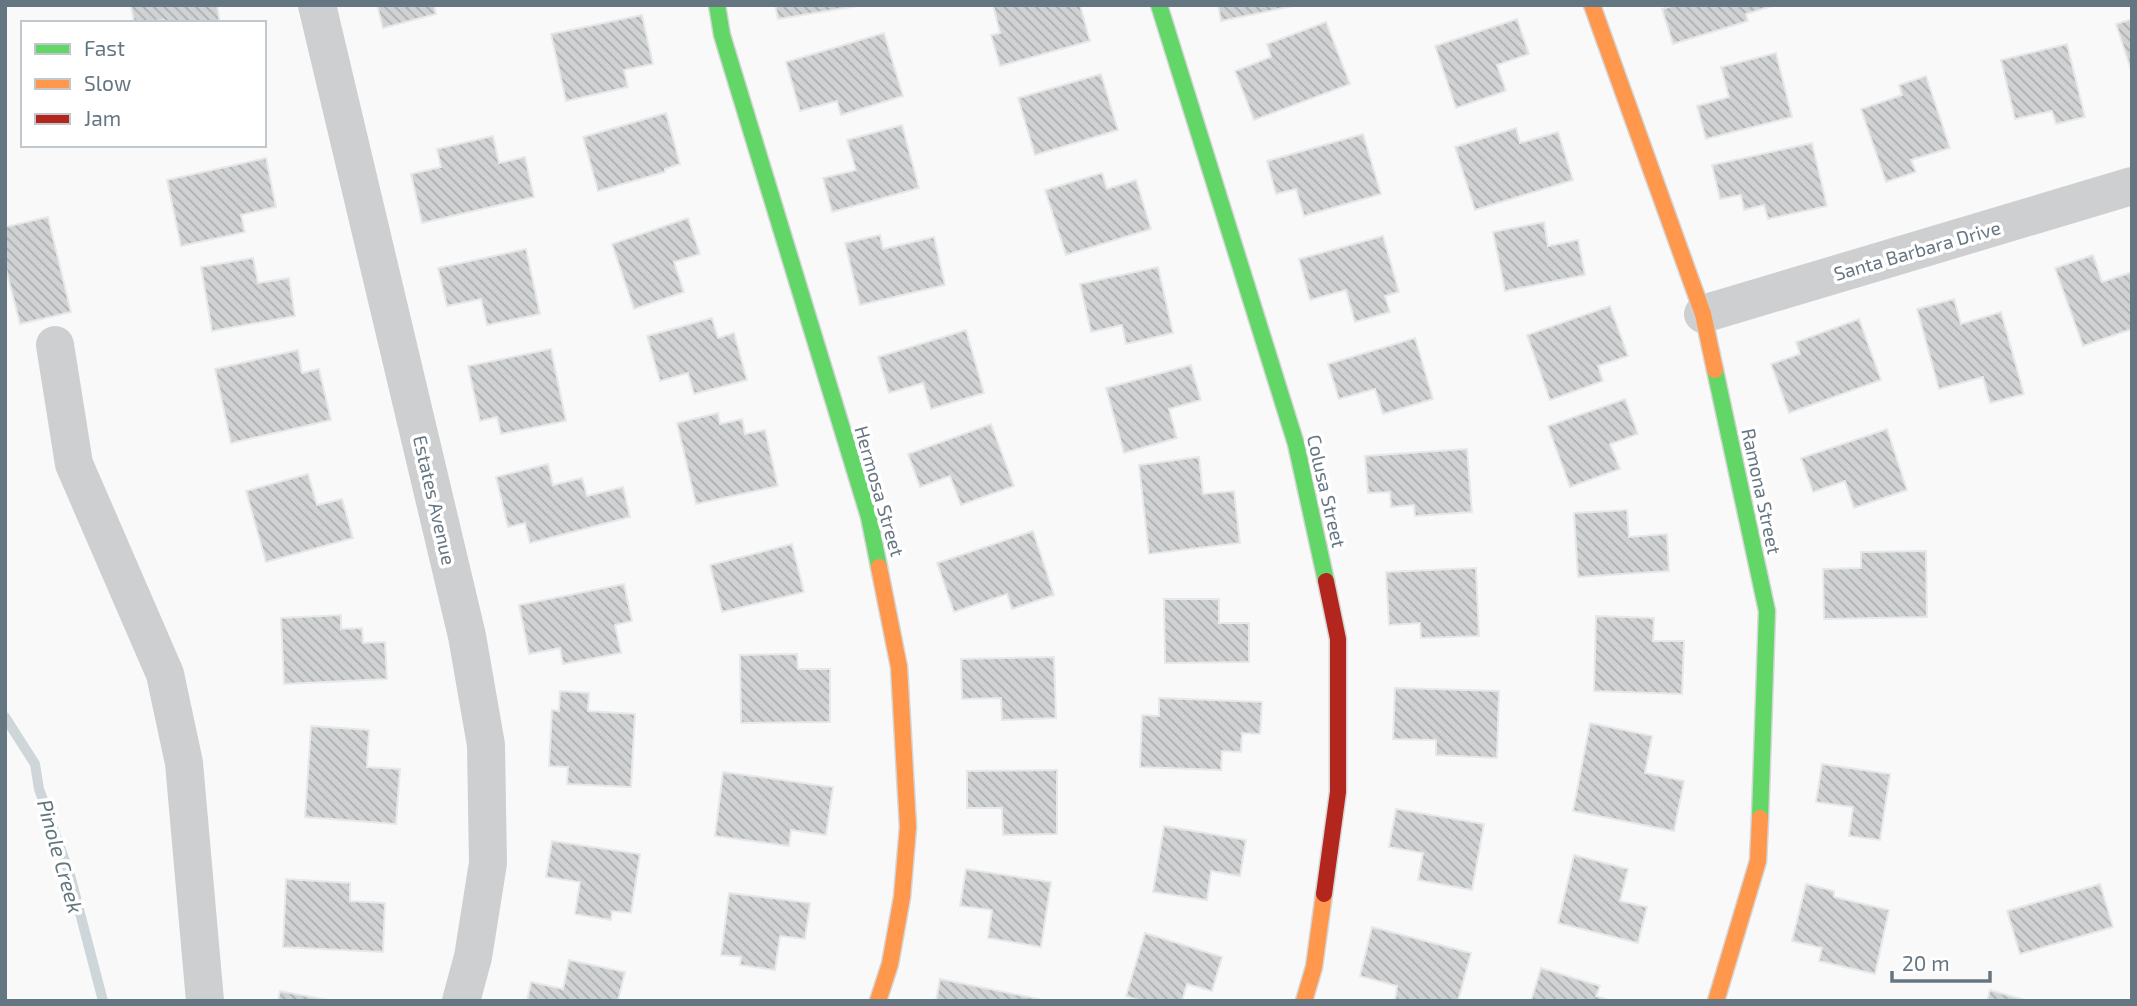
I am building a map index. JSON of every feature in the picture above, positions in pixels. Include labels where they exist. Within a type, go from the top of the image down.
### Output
[{"type":"street","name":"Estates Avenue","points":[[317,5],[467,636],[486,745],[488,863],[473,957],[461,1001]]},
{"type":"street","name":"Hermosa Street","points":[[716,5],[722,35],[869,517],[899,667],[908,828],[902,897],[890,964],[878,1001]]},
{"type":"street","name":"Colusa Street","points":[[1159,5],[1296,444],[1338,639],[1338,792],[1314,967],[1304,1001]]},
{"type":"street","name":"Ramona Street","points":[[1592,5],[1703,314],[1767,611],[1758,861],[1716,1001]]},
{"type":"street","name":"Santa Barbara Drive","points":[[1703,314],[2132,186]]},
{"type":"street","points":[[55,345],[74,464],[165,674],[184,763],[205,1001]]},
{"type":"building","points":[[131,5],[217,5],[220,21],[164,20],[134,21]]},
{"type":"building","points":[[377,5],[434,5],[436,14],[383,28]]},
{"type":"building","points":[[775,5],[864,5],[778,19]]},
{"type":"building","points":[[993,5],[1080,5],[1090,41],[1000,66],[991,35],[1000,33]]},
{"type":"building","points":[[1218,5],[1298,5],[1221,21]]},
{"type":"building","points":[[1675,5],[1776,5],[1746,14],[1748,21],[1673,44],[1662,9]]},
{"type":"building","points":[[642,15],[653,64],[624,70],[628,87],[566,101],[551,34]]},
{"type":"building","points":[[1517,19],[1529,54],[1497,65],[1506,91],[1456,108],[1435,46]]},
{"type":"building","points":[[2132,19],[2132,73],[2116,24]]},
{"type":"building","points":[[1326,22],[1350,84],[1254,120],[1235,71],[1271,57],[1267,44]]},
{"type":"building","points":[[884,33],[903,96],[841,115],[837,101],[800,111],[786,62]]},
{"type":"building","points":[[2067,44],[2085,117],[2056,124],[2052,111],[2015,119],[2001,60]]},
{"type":"building","points":[[1776,53],[1792,117],[1706,139],[1697,106],[1729,97],[1721,67]]},
{"type":"building","points":[[1101,74],[1118,130],[1035,155],[1018,98]]},
{"type":"building","points":[[1926,76],[1950,148],[1911,160],[1916,172],[1886,182],[1861,109],[1902,95],[1899,85]]},
{"type":"building","points":[[666,113],[680,164],[665,169],[665,172],[598,191],[583,137]]},
{"type":"building","points":[[902,125],[919,188],[832,212],[823,178],[856,170],[847,140]]},
{"type":"building","points":[[1516,128],[1520,143],[1558,132],[1573,180],[1475,210],[1455,147]]},
{"type":"building","points":[[1363,134],[1381,194],[1304,216],[1296,189],[1276,194],[1267,161]]},
{"type":"building","points":[[493,136],[499,163],[525,157],[534,197],[422,223],[411,174],[441,167],[437,149]]},
{"type":"building","points":[[1812,143],[1827,206],[1768,219],[1764,205],[1744,210],[1741,195],[1720,199],[1712,165]]},
{"type":"building","points":[[266,158],[276,207],[241,215],[245,232],[181,246],[167,180]]},
{"type":"building","points":[[1102,173],[1107,189],[1136,180],[1151,229],[1066,255],[1045,190]]},
{"type":"building","points":[[48,217],[71,312],[20,324],[5,265],[5,227]]},
{"type":"building","points":[[688,218],[700,254],[674,262],[684,292],[634,309],[612,244]]},
{"type":"building","points":[[1544,222],[1548,246],[1578,240],[1585,275],[1505,291],[1493,232]]},
{"type":"building","points":[[880,235],[883,249],[934,237],[945,285],[860,305],[845,243]]},
{"type":"building","points":[[1383,236],[1399,292],[1385,296],[1390,312],[1355,322],[1346,290],[1310,300],[1299,259]]},
{"type":"building","points":[[526,249],[540,314],[487,325],[481,299],[447,306],[438,268]]},
{"type":"building","points":[[2093,255],[2102,282],[2132,272],[2132,329],[2083,346],[2055,268]]},
{"type":"building","points":[[253,258],[258,283],[289,278],[295,316],[212,331],[201,267]]},
{"type":"building","points":[[1158,267],[1173,333],[1126,344],[1122,325],[1091,332],[1080,284]]},
{"type":"building","points":[[1954,299],[1961,324],[2001,312],[2024,394],[1990,403],[1983,377],[1939,389],[1917,309]]},
{"type":"building","points":[[1610,306],[1628,356],[1598,366],[1603,381],[1550,400],[1527,335]]},
{"type":"building","points":[[712,318],[718,338],[734,333],[747,380],[694,394],[688,373],[660,381],[647,336]]},
{"type":"building","points":[[1859,319],[1881,380],[1789,413],[1771,364],[1800,354],[1796,342]]},
{"type":"building","points":[[966,330],[984,393],[931,409],[923,383],[889,393],[878,357]]},
{"type":"building","points":[[1415,338],[1433,399],[1383,414],[1375,389],[1339,399],[1328,364]]},
{"type":"building","points":[[551,349],[566,421],[501,434],[497,417],[480,421],[468,366]]},
{"type":"building","points":[[298,350],[302,373],[319,369],[331,420],[231,443],[215,369]]},
{"type":"building","points":[[1191,365],[1201,400],[1169,409],[1177,438],[1124,453],[1106,388]]},
{"type":"building","points":[[1625,399],[1638,434],[1610,444],[1620,469],[1570,487],[1548,426]]},
{"type":"building","points":[[718,413],[720,424],[742,419],[745,434],[765,430],[778,486],[696,504],[677,423]]},
{"type":"building","points":[[991,424],[1014,486],[961,505],[950,476],[920,487],[908,454]]},
{"type":"building","points":[[1887,429],[1907,490],[1854,508],[1845,481],[1813,492],[1801,458]]},
{"type":"building","points":[[1467,449],[1472,512],[1415,516],[1414,505],[1391,507],[1390,492],[1368,493],[1365,456]]},
{"type":"building","points":[[1199,457],[1203,494],[1234,491],[1240,543],[1149,554],[1139,465]]},
{"type":"building","points":[[548,464],[553,485],[582,478],[587,496],[623,487],[630,517],[530,543],[525,523],[508,527],[496,477]]},
{"type":"building","points":[[308,474],[317,505],[342,499],[353,538],[266,562],[246,491]]},
{"type":"building","points":[[1627,510],[1629,537],[1667,534],[1669,571],[1578,577],[1574,513]]},
{"type":"building","points":[[1033,531],[1054,595],[1012,609],[1007,594],[954,612],[937,563]]},
{"type":"building","points":[[792,544],[804,592],[722,612],[710,565]]},
{"type":"building","points":[[1926,551],[1927,617],[1824,619],[1823,569],[1861,568],[1861,552]]},
{"type":"building","points":[[1476,568],[1479,636],[1421,638],[1420,623],[1389,625],[1386,572]]},
{"type":"building","points":[[624,584],[632,621],[615,625],[621,653],[563,664],[560,648],[529,654],[519,605]]},
{"type":"building","points":[[1164,599],[1219,599],[1219,623],[1249,623],[1249,662],[1165,663]]},
{"type":"building","points":[[341,615],[341,629],[362,628],[363,643],[385,642],[387,679],[284,684],[281,618]]},
{"type":"building","points":[[1596,616],[1654,618],[1653,641],[1684,641],[1682,694],[1594,691]]},
{"type":"building","points":[[797,654],[798,669],[830,669],[830,722],[741,723],[740,655]]},
{"type":"building","points":[[1054,657],[1056,718],[1002,720],[1001,698],[962,699],[961,659]]},
{"type":"building","points":[[1395,688],[1499,691],[1497,758],[1436,755],[1436,740],[1393,739]]},
{"type":"building","points":[[560,691],[589,693],[588,711],[635,714],[631,787],[567,784],[568,767],[549,766],[552,710],[559,711]]},
{"type":"building","points":[[1159,698],[1262,702],[1260,734],[1242,733],[1241,752],[1222,751],[1221,770],[1140,767],[1142,715],[1159,716]]},
{"type":"building","points":[[1590,723],[1652,736],[1645,773],[1684,781],[1674,831],[1573,811]]},
{"type":"building","points":[[311,726],[369,730],[367,767],[400,769],[396,824],[305,817]]},
{"type":"building","points":[[1822,764],[1890,774],[1880,840],[1849,836],[1853,807],[1816,802]]},
{"type":"building","points":[[1057,770],[1057,834],[1003,835],[1002,808],[967,808],[967,771]]},
{"type":"building","points":[[723,772],[833,787],[826,835],[791,830],[789,846],[715,836]]},
{"type":"building","points":[[1396,809],[1484,824],[1472,890],[1418,880],[1423,853],[1389,847]]},
{"type":"building","points":[[1164,826],[1246,840],[1240,876],[1211,871],[1207,900],[1153,892]]},
{"type":"building","points":[[552,841],[640,854],[631,913],[612,911],[611,920],[575,914],[580,882],[546,877]]},
{"type":"building","points":[[1574,855],[1628,869],[1620,901],[1647,907],[1638,943],[1558,923]]},
{"type":"building","points":[[966,869],[1051,882],[1041,947],[988,938],[992,910],[960,906]]},
{"type":"building","points":[[286,879],[350,883],[350,901],[385,903],[383,952],[283,947]]},
{"type":"building","points":[[1806,884],[1834,891],[1834,897],[1889,910],[1875,974],[1819,961],[1822,948],[1792,941]]},
{"type":"building","points":[[2100,884],[2113,927],[2020,954],[2007,911]]},
{"type":"building","points":[[729,893],[810,903],[805,939],[780,936],[775,970],[740,965],[741,957],[721,955]]},
{"type":"building","points":[[1372,927],[1471,953],[1458,1001],[1395,1001],[1397,986],[1360,976]]},
{"type":"building","points":[[1145,933],[1222,957],[1212,991],[1187,984],[1182,1001],[1142,1001],[1126,996]]},
{"type":"building","points":[[569,960],[625,972],[618,1001],[527,1001],[531,982],[563,989]]},
{"type":"building","points":[[1541,968],[1600,986],[1596,996],[1612,1001],[1531,1001]]},
{"type":"building","points":[[940,979],[1039,999],[1039,1001],[936,1001]]},
{"type":"building","points":[[1990,990],[2028,1001],[1987,1001]]},
{"type":"building","points":[[280,991],[333,1001],[278,1001]]},
{"type":"waterway","name":"Pinole Creek","points":[[5,717],[35,764],[39,789],[70,875],[103,1001]]},
{"type":"traffic: fast","points":[[717,5],[722,35],[869,517],[879,567]]},
{"type":"traffic: fast","points":[[1159,5],[1296,444],[1326,581]]},
{"type":"traffic: fast","points":[[1715,370],[1767,611],[1760,818]]},
{"type":"traffic: slow","points":[[1592,5],[1703,314],[1715,370]]},
{"type":"traffic: slow","points":[[878,1001],[890,964],[902,897],[908,827],[899,667],[879,567]]},
{"type":"traffic: slow","points":[[1716,1001],[1758,861],[1760,818]]},
{"type":"traffic: slow","points":[[1304,1001],[1314,967],[1324,894]]},
{"type":"traffic: jam","points":[[1324,894],[1338,792],[1338,639],[1326,581]]}]
